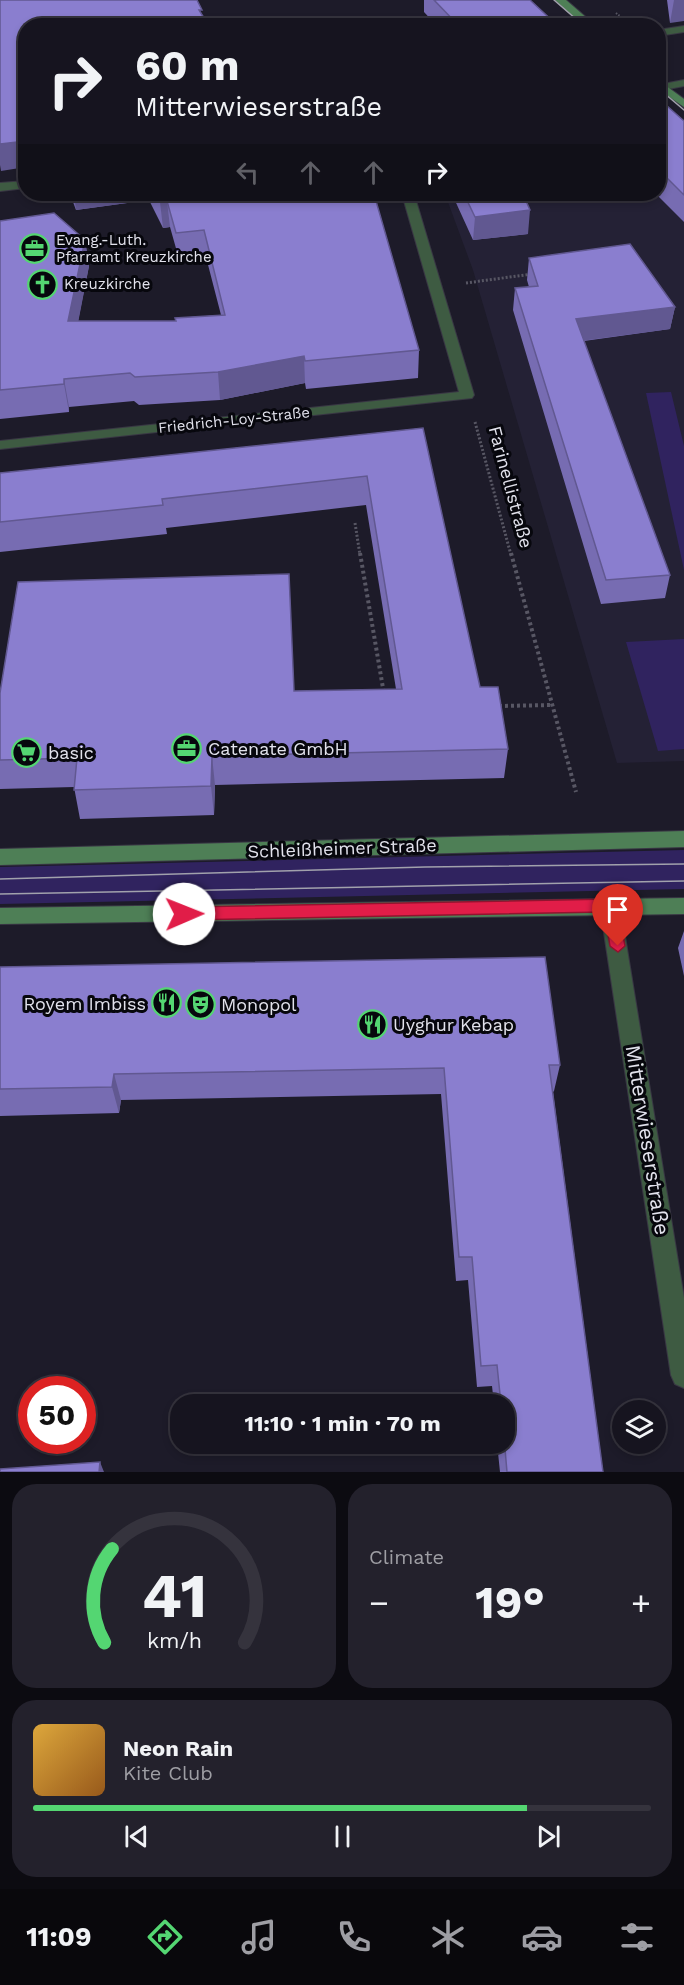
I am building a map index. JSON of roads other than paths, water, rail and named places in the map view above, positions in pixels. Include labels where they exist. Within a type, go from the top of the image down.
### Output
[{"type":"main road","points":[[560,0],[581,18]]},
{"type":"main road","points":[[666,90],[684,104]]},
{"type":"main road","name":"Schleißheimer Straße","points":[[0,857],[684,839]]},
{"type":"main road","points":[[0,916],[684,906]]},
{"type":"street","points":[[666,32],[684,29]]},
{"type":"street","points":[[666,85],[684,83]]},
{"type":"street","points":[[0,187],[18,185]]},
{"type":"street","name":"Friedrich-Loy-Straße","points":[[0,445],[467,395],[410,201]]},
{"type":"street","name":"Mitterwieserstraße","points":[[610,906],[684,1375]]},
{"type":"tram line","points":[[554,0],[575,18]]},
{"type":"tram line","points":[[666,95],[684,110]]},
{"type":"tram line","points":[[0,879],[425,867],[684,864]]},
{"type":"tram line","points":[[0,894],[684,881]]},
{"type":"place","name":"Evang.-Luth. Pfarramt Kreuzkirche","points":[[35,249]]},
{"type":"place","name":"Kreuzkirche","points":[[43,284]]},
{"type":"place","name":"Catenate GmbH","points":[[187,748]]},
{"type":"place","name":"basic","points":[[27,752]]},
{"type":"place","name":"Royem Imbiss","points":[[167,1003]]},
{"type":"place","name":"Monopol","points":[[200,1004]]},
{"type":"place","name":"Uyghur Kebap","points":[[372,1024]]}]
